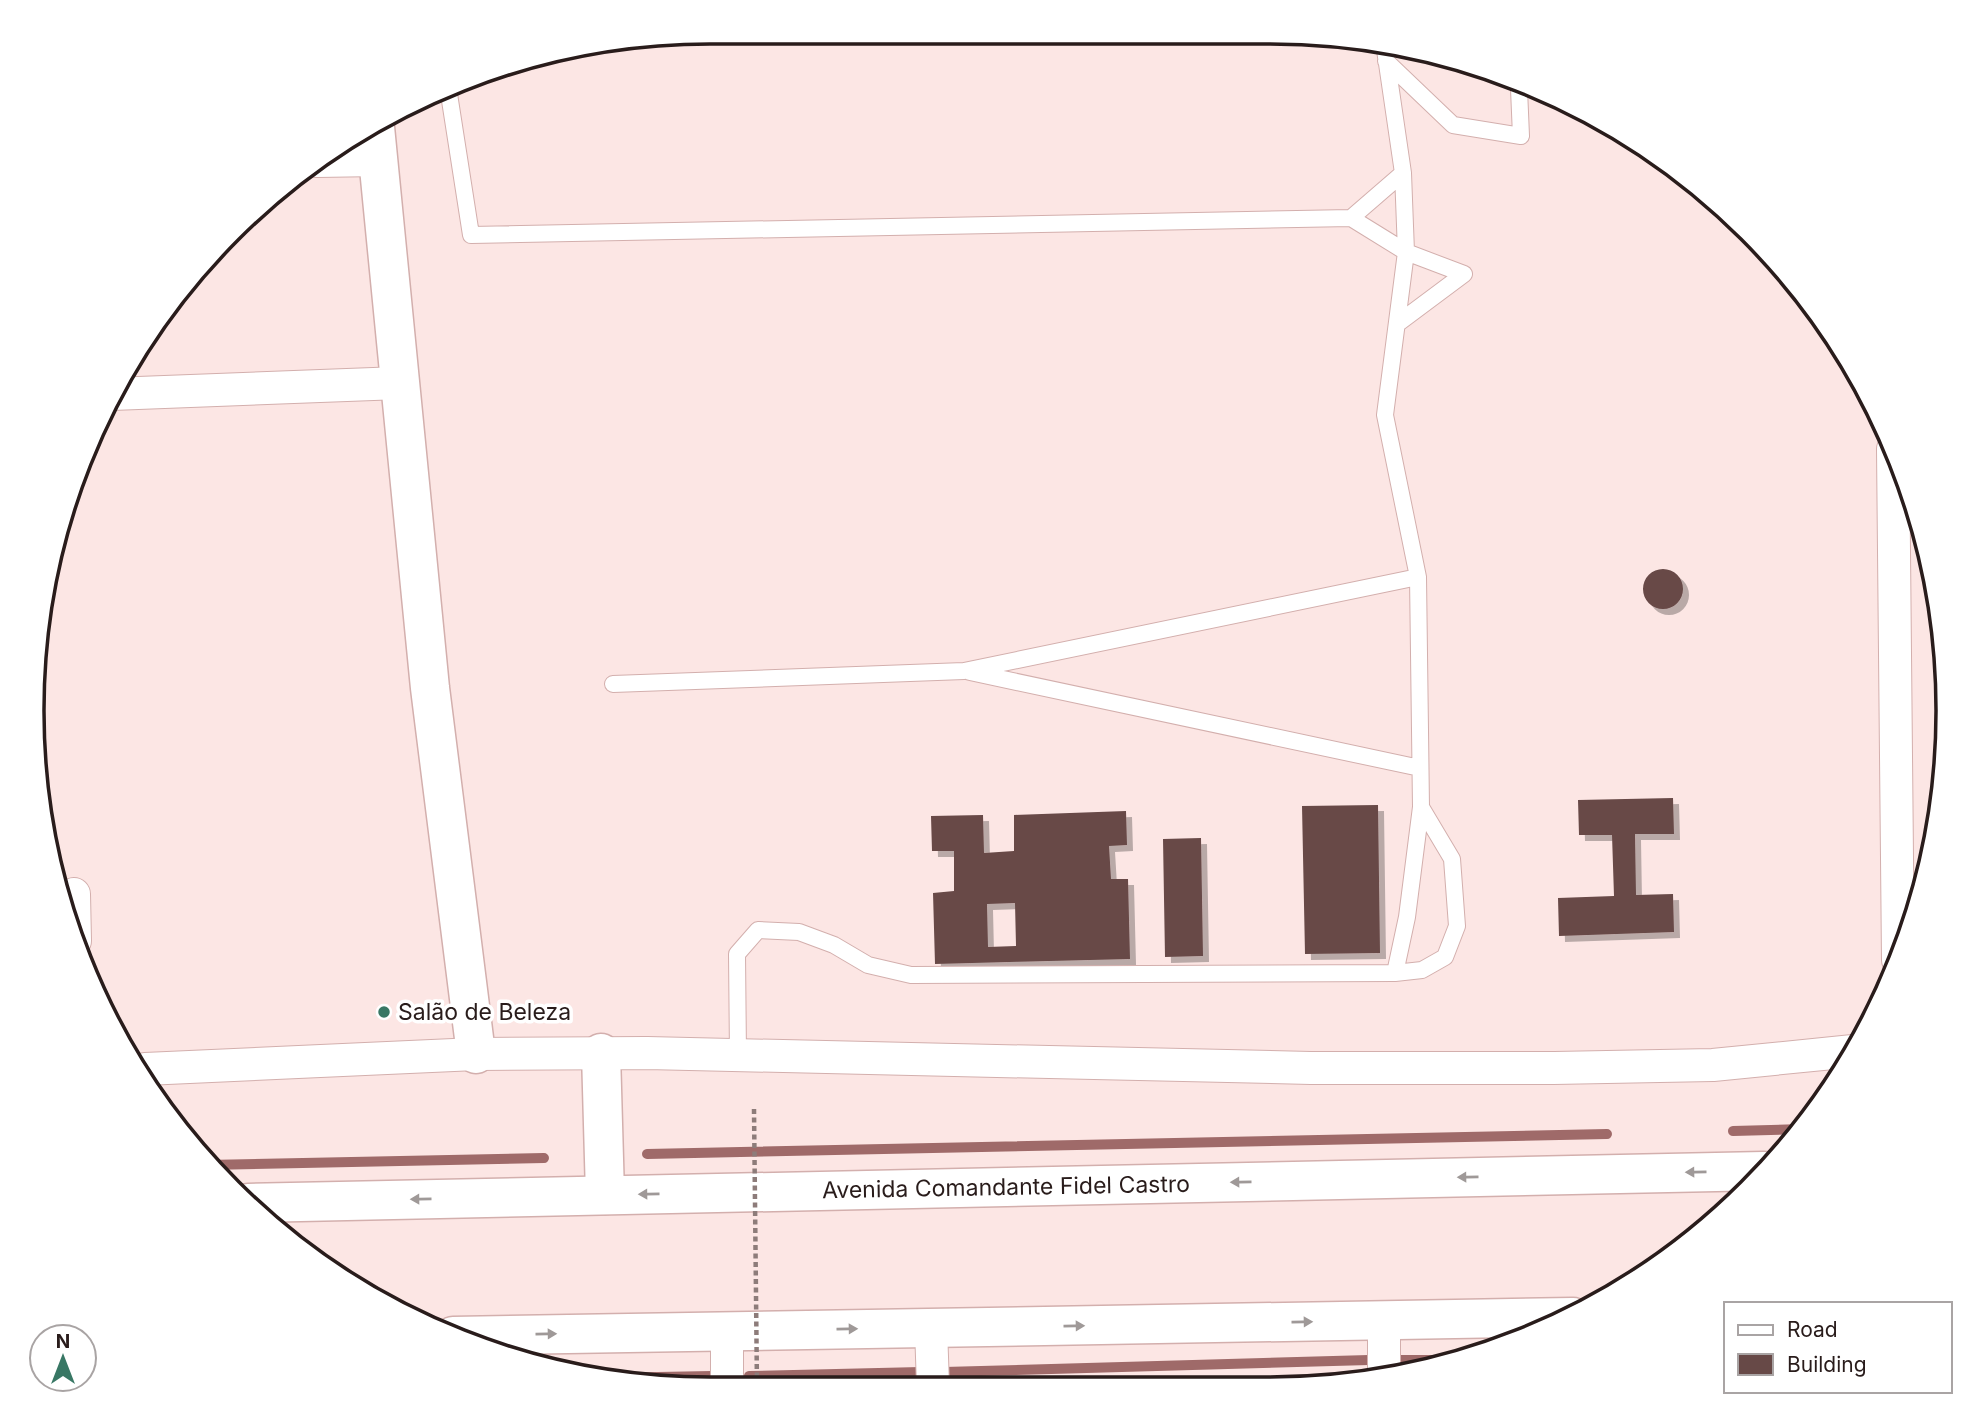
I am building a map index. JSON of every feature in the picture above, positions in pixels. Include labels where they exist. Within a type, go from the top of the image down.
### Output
[{"type":"main road","points":[[377,144],[430,688],[476,1054]]},
{"type":"main road","points":[[601,1053],[605,1195]]},
{"type":"main road","name":"Avenida Comandante Fidel Castro","points":[[261,1203],[1751,1171]]},
{"type":"main road","points":[[479,1336],[1543,1318]]},
{"type":"street","points":[[346,152],[377,144]]},
{"type":"street","points":[[125,394],[400,383]]},
{"type":"street","points":[[1894,478],[1907,906]]},
{"type":"street","points":[[74,894],[74,910]]},
{"type":"street","points":[[148,1069],[476,1054],[601,1053],[1311,1068],[1554,1068],[1713,1065],[1842,1052]]},
{"type":"street","points":[[1384,1321],[1384,1367]]},
{"type":"street","points":[[931,1328],[933,1377]]},
{"type":"street","points":[[727,1331],[727,1377]]},
{"type":"lane","points":[[1385,54],[1403,173],[1406,252],[1385,415],[1418,577],[1421,807],[1407,917],[1395,973]]},
{"type":"lane","points":[[1386,61],[1452,125],[1521,136],[1519,93]]},
{"type":"lane","points":[[450,98],[471,235],[1351,218],[1406,252],[1464,274],[1397,324]]},
{"type":"lane","points":[[1351,218],[1403,173]]},
{"type":"lane","points":[[613,684],[964,671],[1418,577]]},
{"type":"lane","points":[[964,671],[1420,768]]},
{"type":"lane","points":[[738,1055],[737,954],[758,930],[800,932],[835,946],[868,965],[911,975],[1395,973],[1422,970],[1446,957],[1457,926],[1452,859],[1421,807]]},
{"type":"path","points":[[754,1109],[757,1377]]},
{"type":"building","points":[[1663,569],[1677,575],[1683,589],[1677,603],[1663,609],[1649,603],[1643,589],[1649,575]]},
{"type":"building","points":[[1673,798],[1674,834],[1635,834],[1636,895],[1673,894],[1674,932],[1559,936],[1558,898],[1614,896],[1612,835],[1579,835],[1578,800]]},
{"type":"building","points":[[1378,805],[1380,953],[1305,954],[1302,806]]},
{"type":"building","points":[[1126,811],[1127,845],[1109,846],[1111,879],[1128,879],[1130,959],[935,964],[933,893],[954,891],[954,851],[932,851],[931,816],[983,815],[984,853],[1014,851],[1014,815]],"holes":[[[1015,903],[1016,946],[988,947],[987,904]]]},
{"type":"building","points":[[1201,838],[1203,956],[1165,957],[1163,839]]},
{"type":"waterway","points":[[1733,1131],[1787,1129]]},
{"type":"waterway","points":[[647,1154],[1607,1134]]},
{"type":"waterway","points":[[223,1165],[544,1158]]},
{"type":"waterway","points":[[944,1372],[1369,1360]]},
{"type":"waterway","points":[[1396,1360],[1419,1360]]},
{"type":"waterway","points":[[749,1376],[921,1372]]},
{"type":"waterway","points":[[687,1376],[712,1376]]},
{"type":"place","name":"Salão de Beleza","points":[[384,1012]]}]
